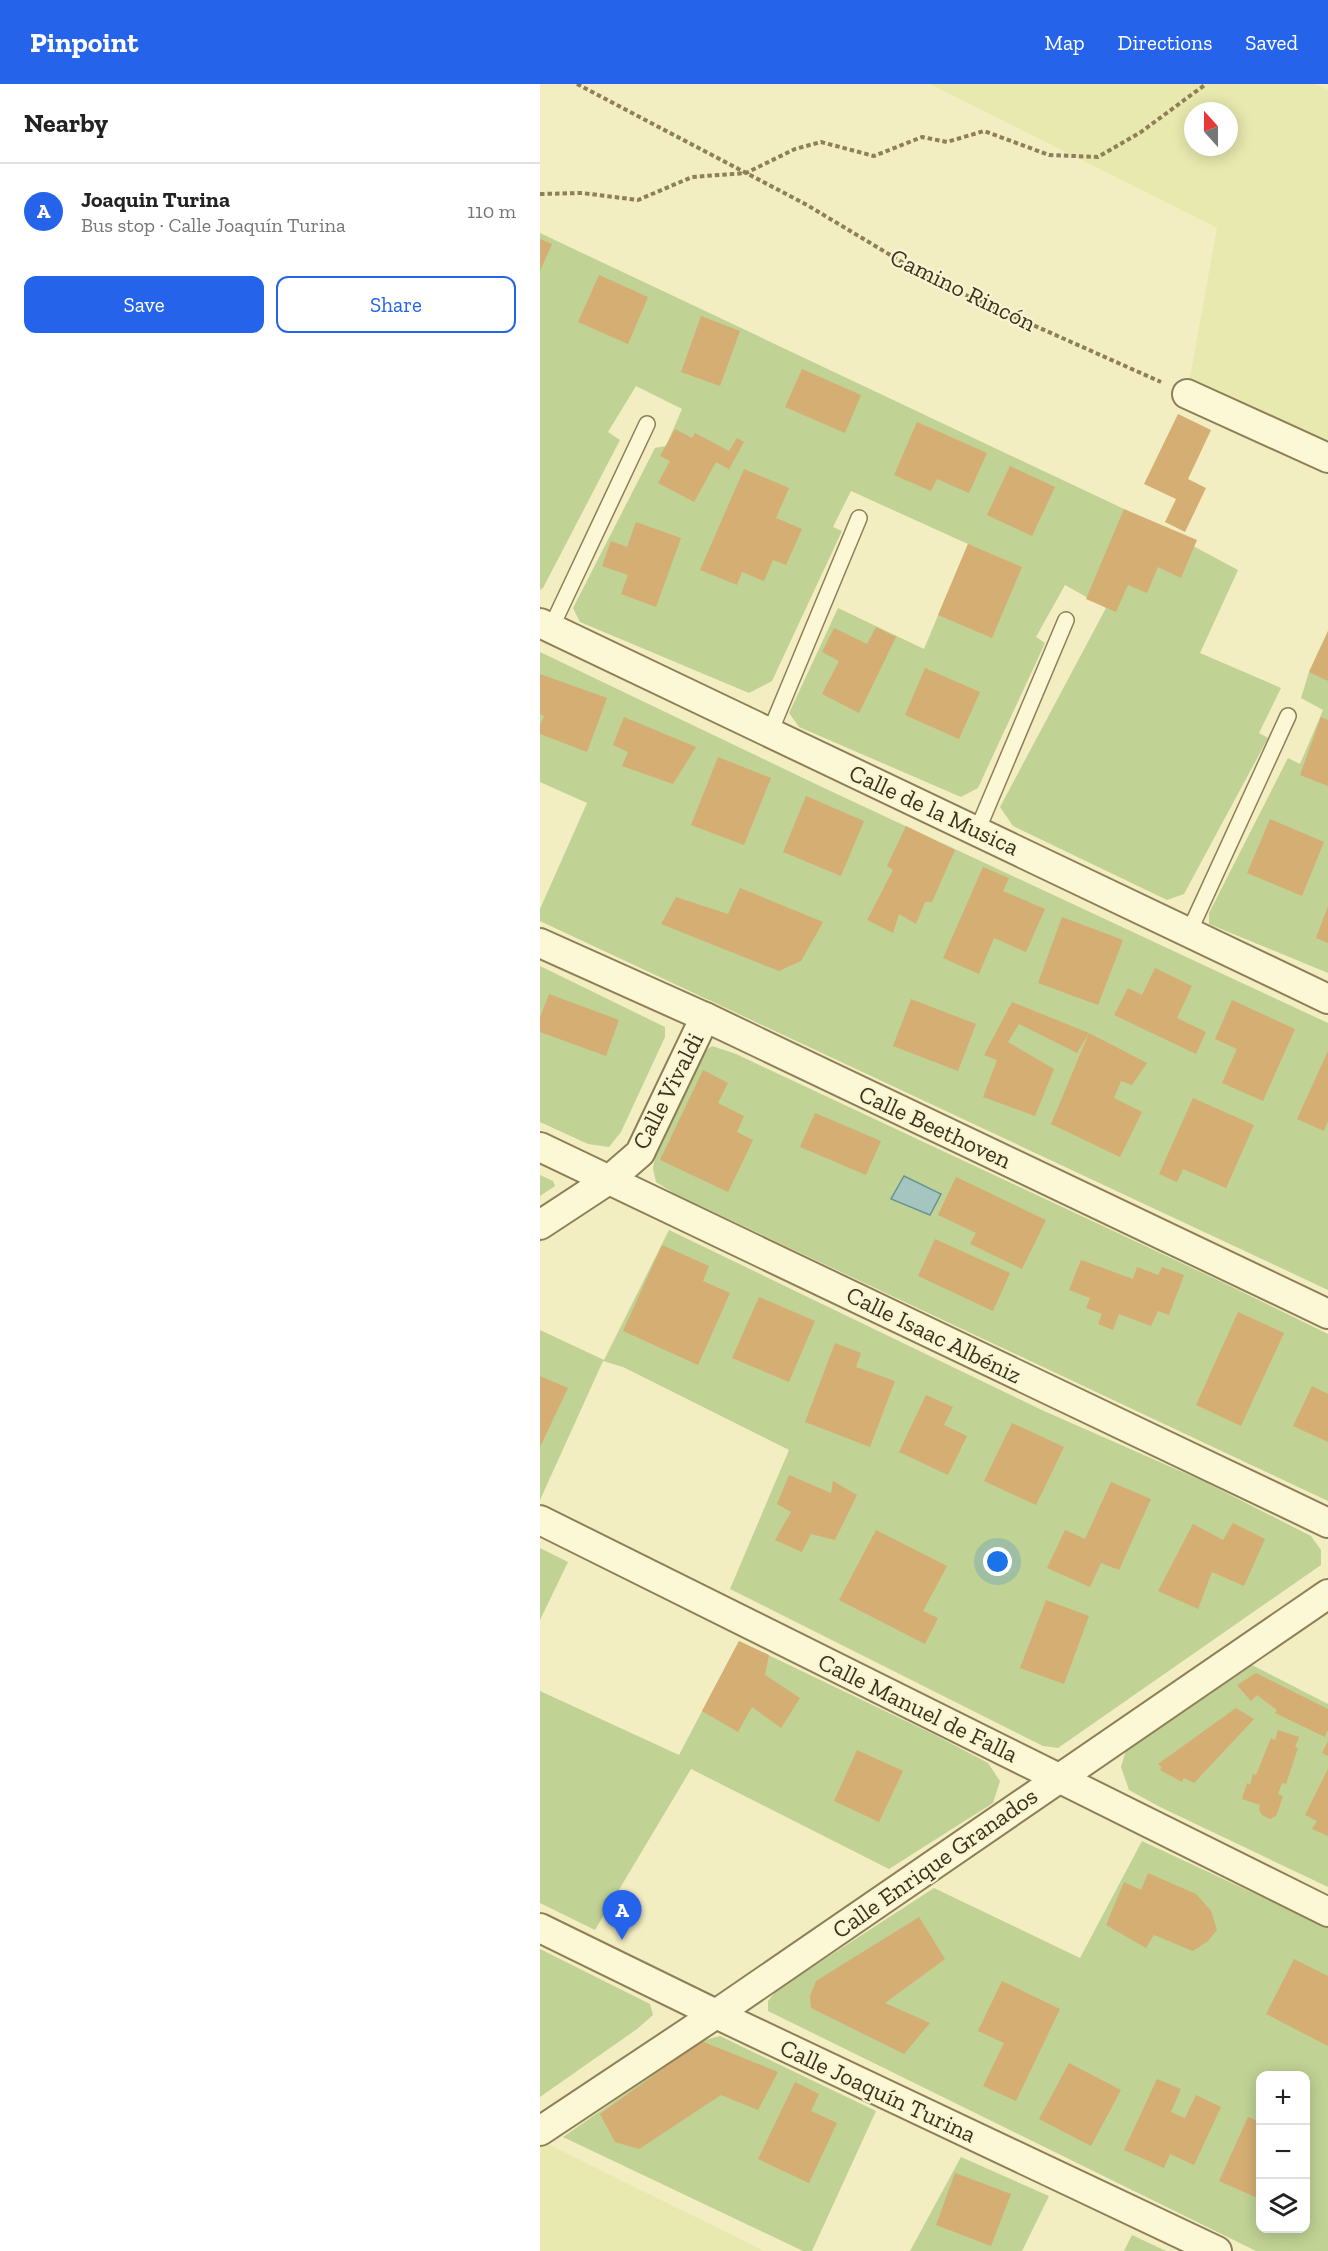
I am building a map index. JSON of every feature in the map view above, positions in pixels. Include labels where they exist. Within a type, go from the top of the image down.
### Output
[{"type":"street","points":[[1187,394],[1328,458]]},
{"type":"street","name":"Calle de la Musica","points":[[546,625],[1328,999]]},
{"type":"street","name":"Calle Beethoven","points":[[540,942],[705,1017],[1328,1314]]},
{"type":"street","name":"Calle Vivaldi","points":[[540,1225],[610,1179],[640,1153],[705,1017]]},
{"type":"street","name":"Calle Isaac Albéniz","points":[[540,1147],[1328,1523]]},
{"type":"street","name":"Calle Manuel de Falla","points":[[540,1520],[1328,1912]]},
{"type":"street","name":"Calle Enrique Granados","points":[[540,2131],[716,2014],[1328,1594]]},
{"type":"street","name":"Calle Joaquín Turina","points":[[540,1928],[716,2014],[1217,2251]]},
{"type":"lane","points":[[546,625],[647,424]]},
{"type":"lane","points":[[770,732],[859,518]]},
{"type":"lane","points":[[977,831],[1066,620]]},
{"type":"lane","points":[[1189,932],[1288,716]]},
{"type":"path","name":"Camino Rincón","points":[[577,84],[807,205],[932,280],[1187,394]]},
{"type":"path","points":[[540,194],[582,193],[638,200],[692,177],[746,173],[795,149],[821,142],[874,156],[922,137],[947,142],[984,131],[1049,155],[1098,157],[1141,132],[1206,84]]},
{"type":"green space","points":[[930,84],[1316,84],[1328,90],[1328,455],[1187,394],[1217,228]]},
{"type":"green space","points":[[540,233],[1124,509],[1238,570],[1200,653],[1281,688],[1259,733],[1268,738],[1184,894],[1167,900],[1013,826],[1000,807],[1106,608],[1065,585],[1036,637],[1045,643],[978,788],[961,797],[799,727],[789,713],[838,608],[924,649],[968,544],[851,491],[833,527],[842,531],[772,681],[749,693],[580,622],[573,608],[655,448],[666,446],[682,409],[636,386],[608,432],[620,440],[540,590]]},
{"type":"green space","points":[[1328,631],[1328,973],[1209,924],[1209,913],[1288,758],[1300,764],[1323,710],[1301,698],[1309,672]]},
{"type":"green space","points":[[540,652],[824,788],[1328,1023],[1328,1290],[540,921],[540,909],[587,803],[540,782]]},
{"type":"green space","points":[[540,966],[665,1027],[665,1037],[621,1132],[609,1147],[588,1144],[540,1122]]},
{"type":"green space","points":[[712,1046],[736,1054],[1328,1334],[1328,1501],[675,1194],[656,1182],[653,1169],[658,1136],[699,1055]]},
{"type":"green space","points":[[540,1175],[553,1181],[555,1186],[540,1196]]},
{"type":"green space","points":[[669,1230],[1044,1411],[1203,1481],[1311,1536],[1321,1550],[1321,1565],[1058,1748],[1043,1746],[730,1589],[789,1450],[623,1367],[603,1361],[540,1500],[540,1330],[604,1360]]},
{"type":"green space","points":[[540,1548],[568,1562],[540,1620]]},
{"type":"green space","points":[[739,1641],[935,1735],[988,1763],[1000,1781],[993,1803],[889,1869],[691,1769],[595,1930],[540,1903],[540,1691],[679,1755]]},
{"type":"green space","points":[[1248,1663],[1328,1704],[1328,1887],[1129,1790],[1121,1767],[1126,1750]]},
{"type":"green space","points":[[1142,1841],[1328,1928],[1328,2251],[1256,2251],[768,2011],[768,2001],[777,1990],[934,1888],[1080,1958]]},
{"type":"green space","points":[[540,1949],[650,2004],[653,2015],[637,2029],[540,2097]]},
{"type":"green space","points":[[720,2036],[876,2111],[812,2251],[803,2251],[563,2137],[701,2041]]},
{"type":"green space","points":[[540,2140],[764,2251],[540,2251]]},
{"type":"green space","points":[[961,2157],[1049,2196],[1022,2251],[910,2251]]},
{"type":"green space","points":[[1132,2235],[1166,2251],[1124,2251]]},
{"type":"water","points":[[904,1176],[941,1194],[930,1215],[891,1199]]},
{"type":"building","points":[[540,239],[552,244],[540,271]]},
{"type":"building","points":[[599,275],[648,297],[628,344],[578,322]]},
{"type":"building","points":[[701,316],[740,331],[720,386],[681,372]]},
{"type":"building","points":[[802,369],[861,395],[845,433],[785,407]]},
{"type":"building","points":[[1178,414],[1211,430],[1188,479],[1206,488],[1185,532],[1165,522],[1176,499],[1144,484]]},
{"type":"building","points":[[917,422],[987,453],[969,493],[937,479],[931,491],[894,475]]},
{"type":"building","points":[[675,429],[692,438],[695,433],[729,451],[737,438],[744,442],[729,469],[716,462],[694,502],[658,483],[670,461],[660,456]]},
{"type":"building","points":[[1010,466],[1055,487],[1032,536],[987,515]]},
{"type":"building","points":[[744,469],[789,488],[776,518],[802,529],[786,565],[773,560],[764,581],[742,572],[737,585],[700,570]]},
{"type":"building","points":[[1124,509],[1197,540],[1181,578],[1158,567],[1147,593],[1128,585],[1116,612],[1086,599]]},
{"type":"building","points":[[636,522],[681,538],[656,607],[621,594],[628,575],[602,566],[611,541],[627,547]]},
{"type":"building","points":[[968,544],[1022,567],[992,638],[938,615]]},
{"type":"building","points":[[876,627],[896,637],[859,713],[822,694],[839,661],[822,652],[834,628],[867,644]]},
{"type":"building","points":[[1328,631],[1328,681],[1309,672]]},
{"type":"building","points":[[925,668],[980,692],[959,739],[905,715]]},
{"type":"building","points":[[540,674],[607,698],[587,752],[540,734],[540,725],[544,716],[540,714]]},
{"type":"building","points":[[624,717],[696,747],[673,784],[622,766],[628,752],[613,745]]},
{"type":"building","points":[[1321,717],[1328,720],[1328,786],[1300,775]]},
{"type":"building","points":[[718,757],[771,778],[744,845],[691,825]]},
{"type":"building","points":[[806,796],[864,821],[841,876],[783,852]]},
{"type":"building","points":[[1270,819],[1324,842],[1302,896],[1247,873]]},
{"type":"building","points":[[906,826],[955,850],[932,902],[925,902],[916,924],[899,914],[893,933],[867,920],[893,870],[887,866]]},
{"type":"building","points":[[983,867],[1009,878],[1003,891],[1045,909],[1026,952],[994,938],[979,974],[943,958]]},
{"type":"building","points":[[740,888],[823,922],[801,961],[779,971],[661,924],[676,897],[728,914]]},
{"type":"building","points":[[1328,906],[1328,943],[1316,938]]},
{"type":"building","points":[[1062,917],[1123,940],[1098,1005],[1038,983]]},
{"type":"building","points":[[1155,968],[1192,986],[1177,1018],[1206,1032],[1196,1054],[1114,1015],[1128,988],[1142,995]]},
{"type":"building","points":[[549,994],[619,1020],[606,1056],[540,1032],[540,1017]]},
{"type":"building","points":[[911,999],[976,1024],[958,1071],[893,1046]]},
{"type":"building","points":[[1232,1000],[1295,1029],[1263,1101],[1222,1083],[1237,1049],[1215,1039]]},
{"type":"building","points":[[1012,1002],[1089,1033],[1077,1053],[1019,1024],[1008,1042],[1054,1069],[1035,1116],[983,1097],[997,1060],[984,1055]]},
{"type":"building","points":[[1089,1033],[1147,1063],[1132,1085],[1121,1081],[1114,1098],[1142,1112],[1120,1157],[1051,1124]]},
{"type":"building","points":[[1328,1051],[1328,1121],[1324,1131],[1297,1119]]},
{"type":"building","points":[[703,1070],[728,1083],[718,1103],[744,1116],[737,1132],[753,1140],[728,1192],[660,1160]]},
{"type":"building","points":[[1193,1098],[1254,1125],[1226,1188],[1183,1169],[1177,1182],[1159,1174]]},
{"type":"building","points":[[815,1113],[881,1141],[866,1175],[800,1147]]},
{"type":"building","points":[[956,1177],[1046,1220],[1022,1269],[970,1244],[976,1233],[938,1215]]},
{"type":"building","points":[[935,1239],[1010,1273],[993,1311],[918,1276]]},
{"type":"building","points":[[662,1245],[709,1266],[703,1281],[730,1293],[698,1365],[623,1331]]},
{"type":"building","points":[[1081,1260],[1133,1279],[1137,1267],[1158,1275],[1162,1267],[1184,1275],[1169,1315],[1158,1311],[1151,1326],[1119,1314],[1113,1330],[1098,1324],[1102,1314],[1086,1308],[1090,1298],[1069,1290]]},
{"type":"building","points":[[759,1297],[815,1321],[789,1382],[732,1358]]},
{"type":"building","points":[[1238,1312],[1284,1333],[1241,1426],[1196,1405]]},
{"type":"building","points":[[835,1343],[861,1353],[856,1367],[895,1381],[870,1447],[805,1422]]},
{"type":"building","points":[[540,1376],[568,1388],[540,1447]]},
{"type":"building","points":[[1312,1386],[1328,1394],[1328,1442],[1293,1426]]},
{"type":"building","points":[[926,1395],[953,1407],[944,1425],[967,1436],[948,1475],[899,1452]]},
{"type":"building","points":[[1012,1423],[1064,1447],[1036,1505],[984,1481]]},
{"type":"building","points":[[789,1475],[831,1493],[833,1481],[857,1495],[835,1540],[811,1534],[802,1552],[775,1540],[791,1512],[777,1504]]},
{"type":"building","points":[[1111,1482],[1151,1499],[1119,1570],[1101,1563],[1090,1587],[1047,1568],[1065,1530],[1085,1539]]},
{"type":"building","points":[[1233,1523],[1265,1539],[1244,1586],[1212,1572],[1198,1609],[1158,1591],[1193,1524],[1223,1540]]},
{"type":"building","points":[[876,1530],[947,1566],[923,1611],[938,1618],[925,1644],[839,1600]]},
{"type":"building","points":[[1046,1600],[1089,1616],[1064,1684],[1020,1668]]},
{"type":"building","points":[[739,1641],[769,1655],[765,1675],[800,1698],[781,1728],[752,1707],[738,1732],[702,1711]]},
{"type":"building","points":[[1256,1673],[1328,1709],[1328,1730],[1325,1737],[1275,1713],[1277,1710],[1257,1695],[1251,1701],[1237,1685]]},
{"type":"building","points":[[1236,1708],[1254,1719],[1194,1783],[1184,1778],[1182,1782],[1160,1770],[1162,1767],[1158,1764]]},
{"type":"building","points":[[1278,1730],[1299,1737],[1295,1747],[1298,1748],[1286,1784],[1282,1783],[1278,1794],[1283,1796],[1278,1811],[1276,1816],[1270,1819],[1262,1815],[1259,1810],[1260,1805],[1242,1799],[1247,1783],[1250,1785],[1253,1774],[1256,1775],[1271,1738],[1275,1740]]},
{"type":"building","points":[[1328,1741],[1328,1756],[1322,1753]]},
{"type":"building","points":[[857,1750],[903,1771],[879,1822],[834,1801]]},
{"type":"building","points":[[1328,1769],[1328,1836],[1312,1829],[1317,1821],[1305,1815]]},
{"type":"building","points":[[1148,1873],[1196,1894],[1211,1911],[1217,1930],[1208,1941],[1193,1951],[1154,1935],[1146,1948],[1106,1925],[1124,1882],[1141,1890]]},
{"type":"building","points":[[919,1917],[945,1959],[885,2003],[930,2023],[904,2054],[811,2008],[810,1996],[816,1981]]},
{"type":"building","points":[[1294,1959],[1328,1976],[1328,2046],[1266,2014]]},
{"type":"building","points":[[1002,1981],[1060,2009],[1016,2101],[983,2086],[1004,2043],[978,2031]]},
{"type":"building","points":[[701,2041],[778,2072],[758,2110],[721,2095],[639,2149],[615,2142],[600,2114]]},
{"type":"building","points":[[1069,2063],[1121,2090],[1091,2146],[1039,2119]]},
{"type":"building","points":[[1157,2079],[1181,2089],[1171,2112],[1185,2118],[1196,2095],[1221,2107],[1194,2165],[1170,2154],[1164,2168],[1124,2150]]},
{"type":"building","points":[[795,2082],[819,2094],[811,2111],[837,2123],[809,2183],[758,2159]]},
{"type":"building","points":[[1248,2117],[1256,2120],[1256,2197],[1219,2181]]},
{"type":"building","points":[[955,2173],[1011,2194],[991,2246],[936,2225]]},
{"type":"place","name":"Joaquin Turina","points":[[622,1940]]}]
